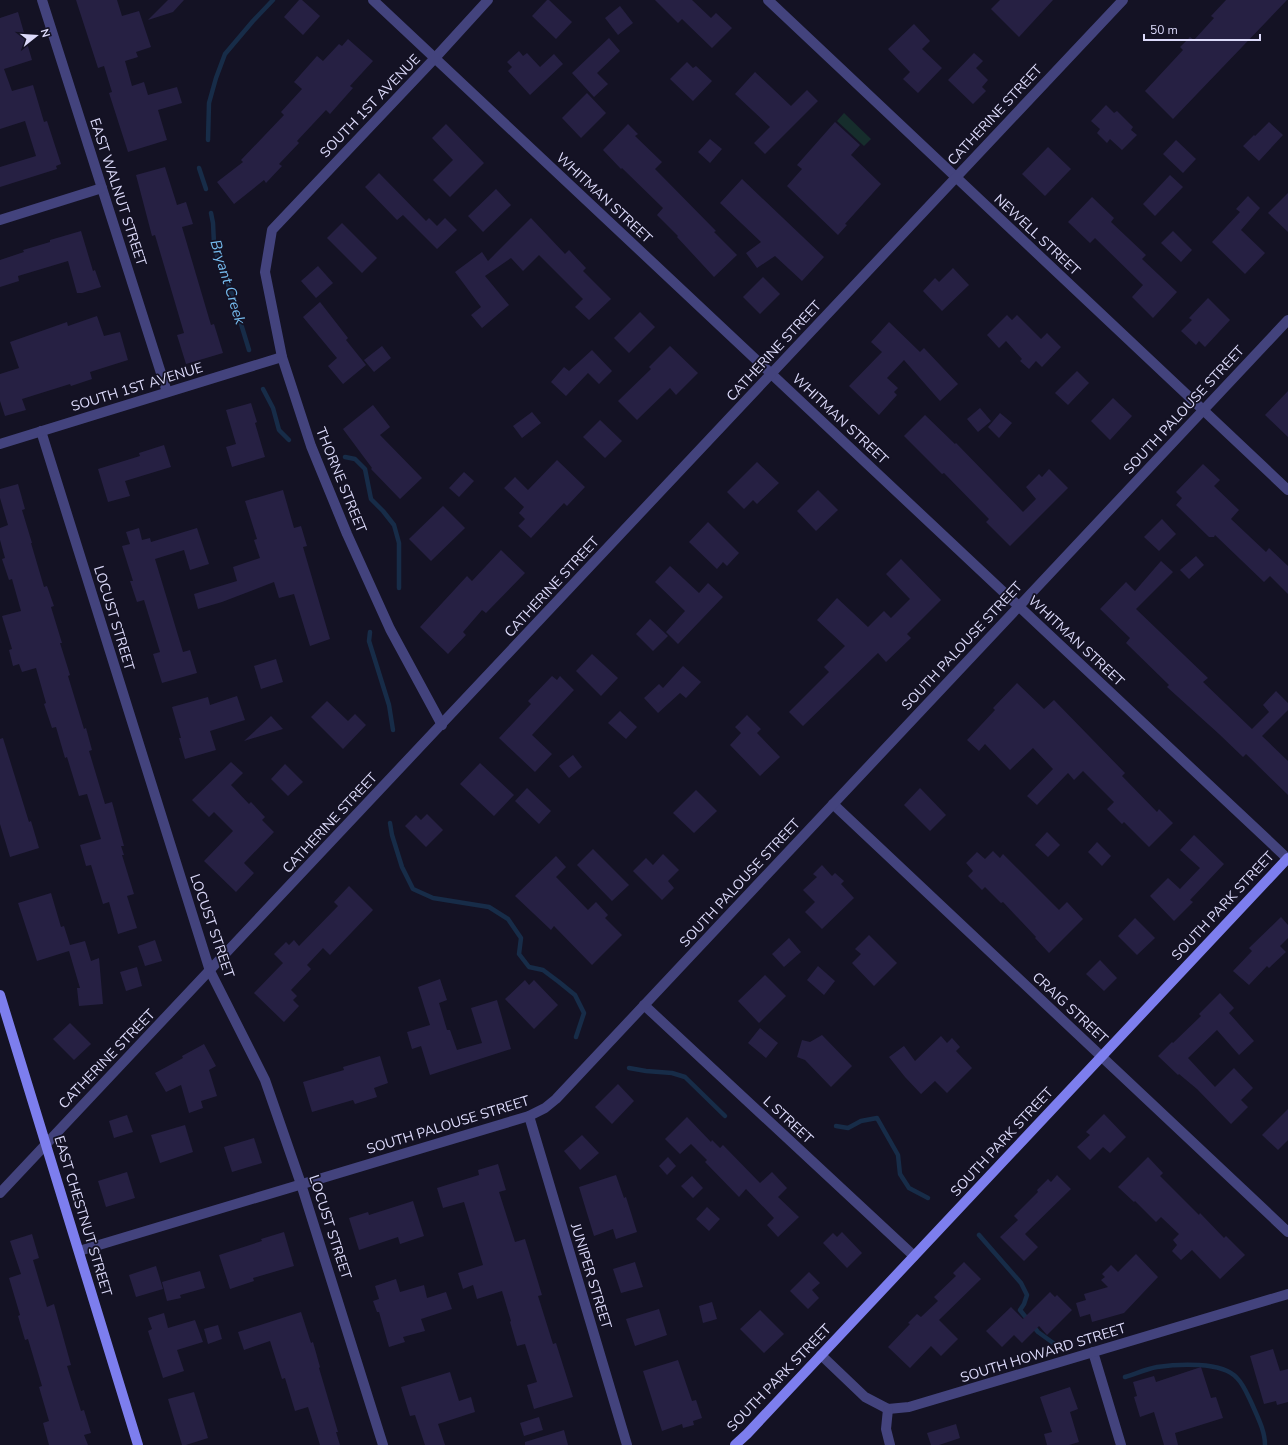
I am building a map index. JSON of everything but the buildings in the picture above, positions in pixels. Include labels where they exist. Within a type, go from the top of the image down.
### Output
[{"type":"main road","name":"SOUTH PARK STREET","points":[[735,1445],[1288,859]]},
{"type":"main road","name":"EAST CHESTNUT STREET","points":[[0,995],[138,1445]]},
{"type":"street","name":"EAST WALNUT STREET","points":[[42,0],[167,392]]},
{"type":"street","name":"WHITMAN STREET","points":[[373,0],[1288,859]]},
{"type":"street","name":"SOUTH 1ST AVENUE","points":[[272,230],[488,0]]},
{"type":"street","name":"NEWELL STREET","points":[[768,0],[1288,490]]},
{"type":"street","name":"CATHERINE STREET","points":[[0,1193],[1123,0]]},
{"type":"street","points":[[0,220],[102,188]]},
{"type":"street","name":"THORNE STREET","points":[[272,230],[265,272],[282,357],[311,446],[347,534],[390,629],[442,725]]},
{"type":"street","name":"SOUTH PALOUSE STREET","points":[[79,1251],[529,1116],[545,1108],[556,1099],[1288,320]]},
{"type":"street","name":"SOUTH 1ST AVENUE","points":[[0,444],[282,357]]},
{"type":"street","name":"LOCUST STREET","points":[[41,431],[210,971],[265,1080],[301,1184],[383,1445]]},
{"type":"street","name":"CRAIG STREET","points":[[833,804],[1288,1232]]},
{"type":"street","name":"L STREET","points":[[644,1005],[914,1256]]},
{"type":"street","name":"JUNIPER STREET","points":[[529,1116],[627,1445]]},
{"type":"street","name":"SOUTH HOWARD STREET","points":[[888,1409],[909,1408],[1288,1294]]},
{"type":"street","points":[[1093,1352],[1121,1445]]},
{"type":"street","points":[[821,1355],[865,1397],[888,1409],[886,1429],[890,1445]]},
{"type":"green space","points":[[844,113],[871,139],[864,146],[837,121]]},
{"type":"waterway","name":"Bryant Creek","points":[[208,140],[209,103],[225,54],[273,0]]},
{"type":"waterway","name":"Bryant Creek","points":[[199,168],[206,189]]},
{"type":"waterway","name":"Bryant Creek","points":[[211,213],[214,244],[220,267],[231,291],[249,350]]},
{"type":"waterway","name":"Bryant Creek","points":[[263,389],[273,408],[279,430],[289,440]]},
{"type":"waterway","name":"Bryant Creek","points":[[345,457],[355,459],[365,469],[371,499],[394,525],[399,543],[399,588]]},
{"type":"waterway","name":"Bryant Creek","points":[[370,632],[369,641],[389,705],[393,730]]},
{"type":"waterway","name":"Bryant Creek","points":[[390,823],[392,835],[402,867],[413,889],[433,898],[489,907],[508,919],[521,938],[519,954],[529,967],[543,970],[575,995],[584,1013],[576,1037]]},
{"type":"waterway","name":"Bryant Creek","points":[[629,1068],[672,1073],[685,1077],[725,1116]]},
{"type":"waterway","name":"Bryant Creek","points":[[836,1126],[848,1128],[861,1121],[877,1118],[898,1155],[900,1174],[909,1188],[928,1198]]},
{"type":"waterway","name":"Bryant Creek","points":[[979,1235],[1021,1283],[1027,1295],[1020,1310],[1028,1320]]},
{"type":"waterway","name":"Bryant Creek","points":[[1033,1326],[1038,1332],[1056,1345]]},
{"type":"waterway","name":"Bryant Creek","points":[[1125,1377],[1153,1368],[1176,1365],[1210,1366],[1230,1373],[1237,1378],[1244,1387],[1261,1424],[1265,1445]]}]
